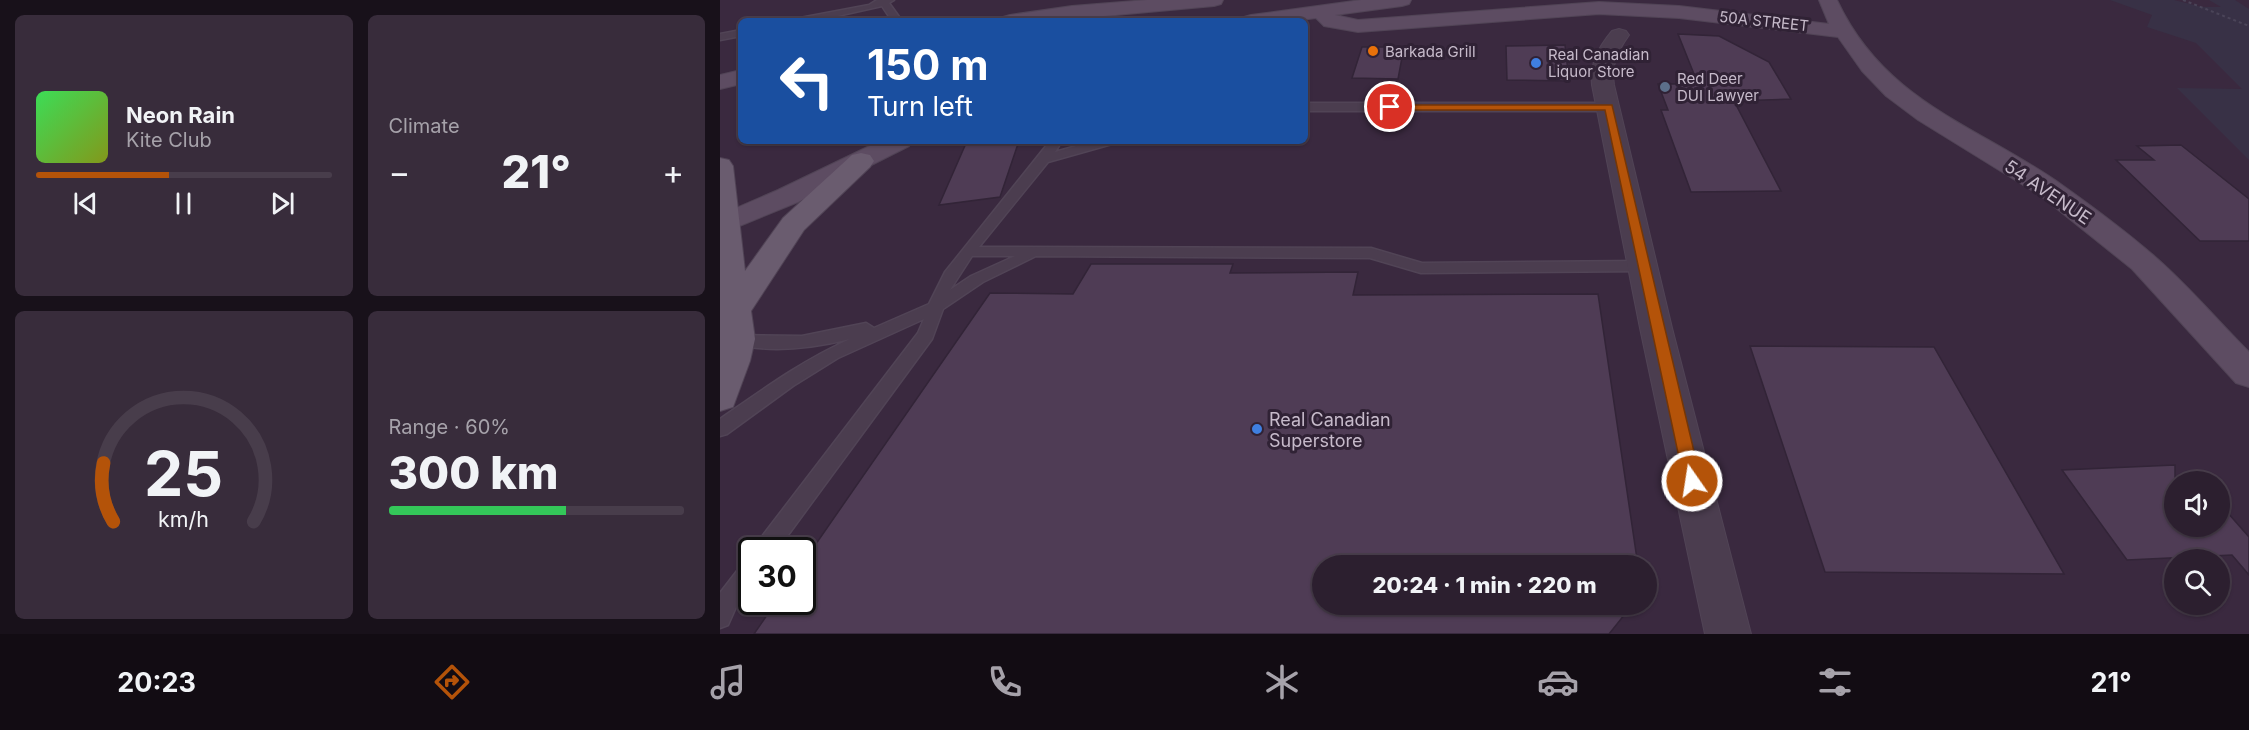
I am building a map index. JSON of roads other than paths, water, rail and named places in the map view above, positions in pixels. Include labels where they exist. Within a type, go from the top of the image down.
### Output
[{"type":"main road","points":[[723,386],[736,325],[793,224],[861,161]]},
{"type":"main road","points":[[720,166],[722,224],[736,325]]},
{"type":"street","points":[[1011,18],[1019,0]]},
{"type":"street","points":[[1032,18],[1083,11],[1214,0]]},
{"type":"street","points":[[1265,18],[1325,5],[1402,0]]},
{"type":"street","points":[[1429,0],[1431,6],[1441,12],[1468,17]]},
{"type":"street","name":"54 AVENUE","points":[[1815,0],[1825,15],[1837,18],[1881,78],[1911,105],[2051,190],[2143,262],[2249,374]]},
{"type":"street","name":"50A STREET","points":[[1325,5],[1331,22],[1358,26],[1570,9],[1837,18]]},
{"type":"street","points":[[1619,35],[1606,51],[1602,64],[1602,78],[1728,634]]},
{"type":"street","points":[[720,82],[738,78]]},
{"type":"street","points":[[722,224],[894,144]]},
{"type":"lane","points":[[813,18],[884,1],[895,18]]},
{"type":"lane","points":[[720,37],[738,34]]},
{"type":"lane","points":[[1308,107],[1609,107]]},
{"type":"lane","points":[[775,537],[926,335],[947,280],[1054,144]]},
{"type":"lane","points":[[1044,159],[1094,144]]},
{"type":"lane","points":[[970,251],[1371,253],[1420,268],[1644,267]]},
{"type":"lane","points":[[720,429],[787,381],[832,354],[935,307],[977,279],[1036,252]]},
{"type":"lane","points":[[736,325],[779,344],[821,340],[935,307]]},
{"type":"lane","points":[[720,617],[728,600],[738,587]]},
{"type":"place","name":"Barkada Grill","points":[[1373,51]]},
{"type":"place","name":"Real Canadian Liquor Store","points":[[1536,63]]},
{"type":"place","name":"Red Deer DUI Lawyer","points":[[1665,87]]},
{"type":"place","name":"Real Canadian Superstore","points":[[1257,429]]}]
